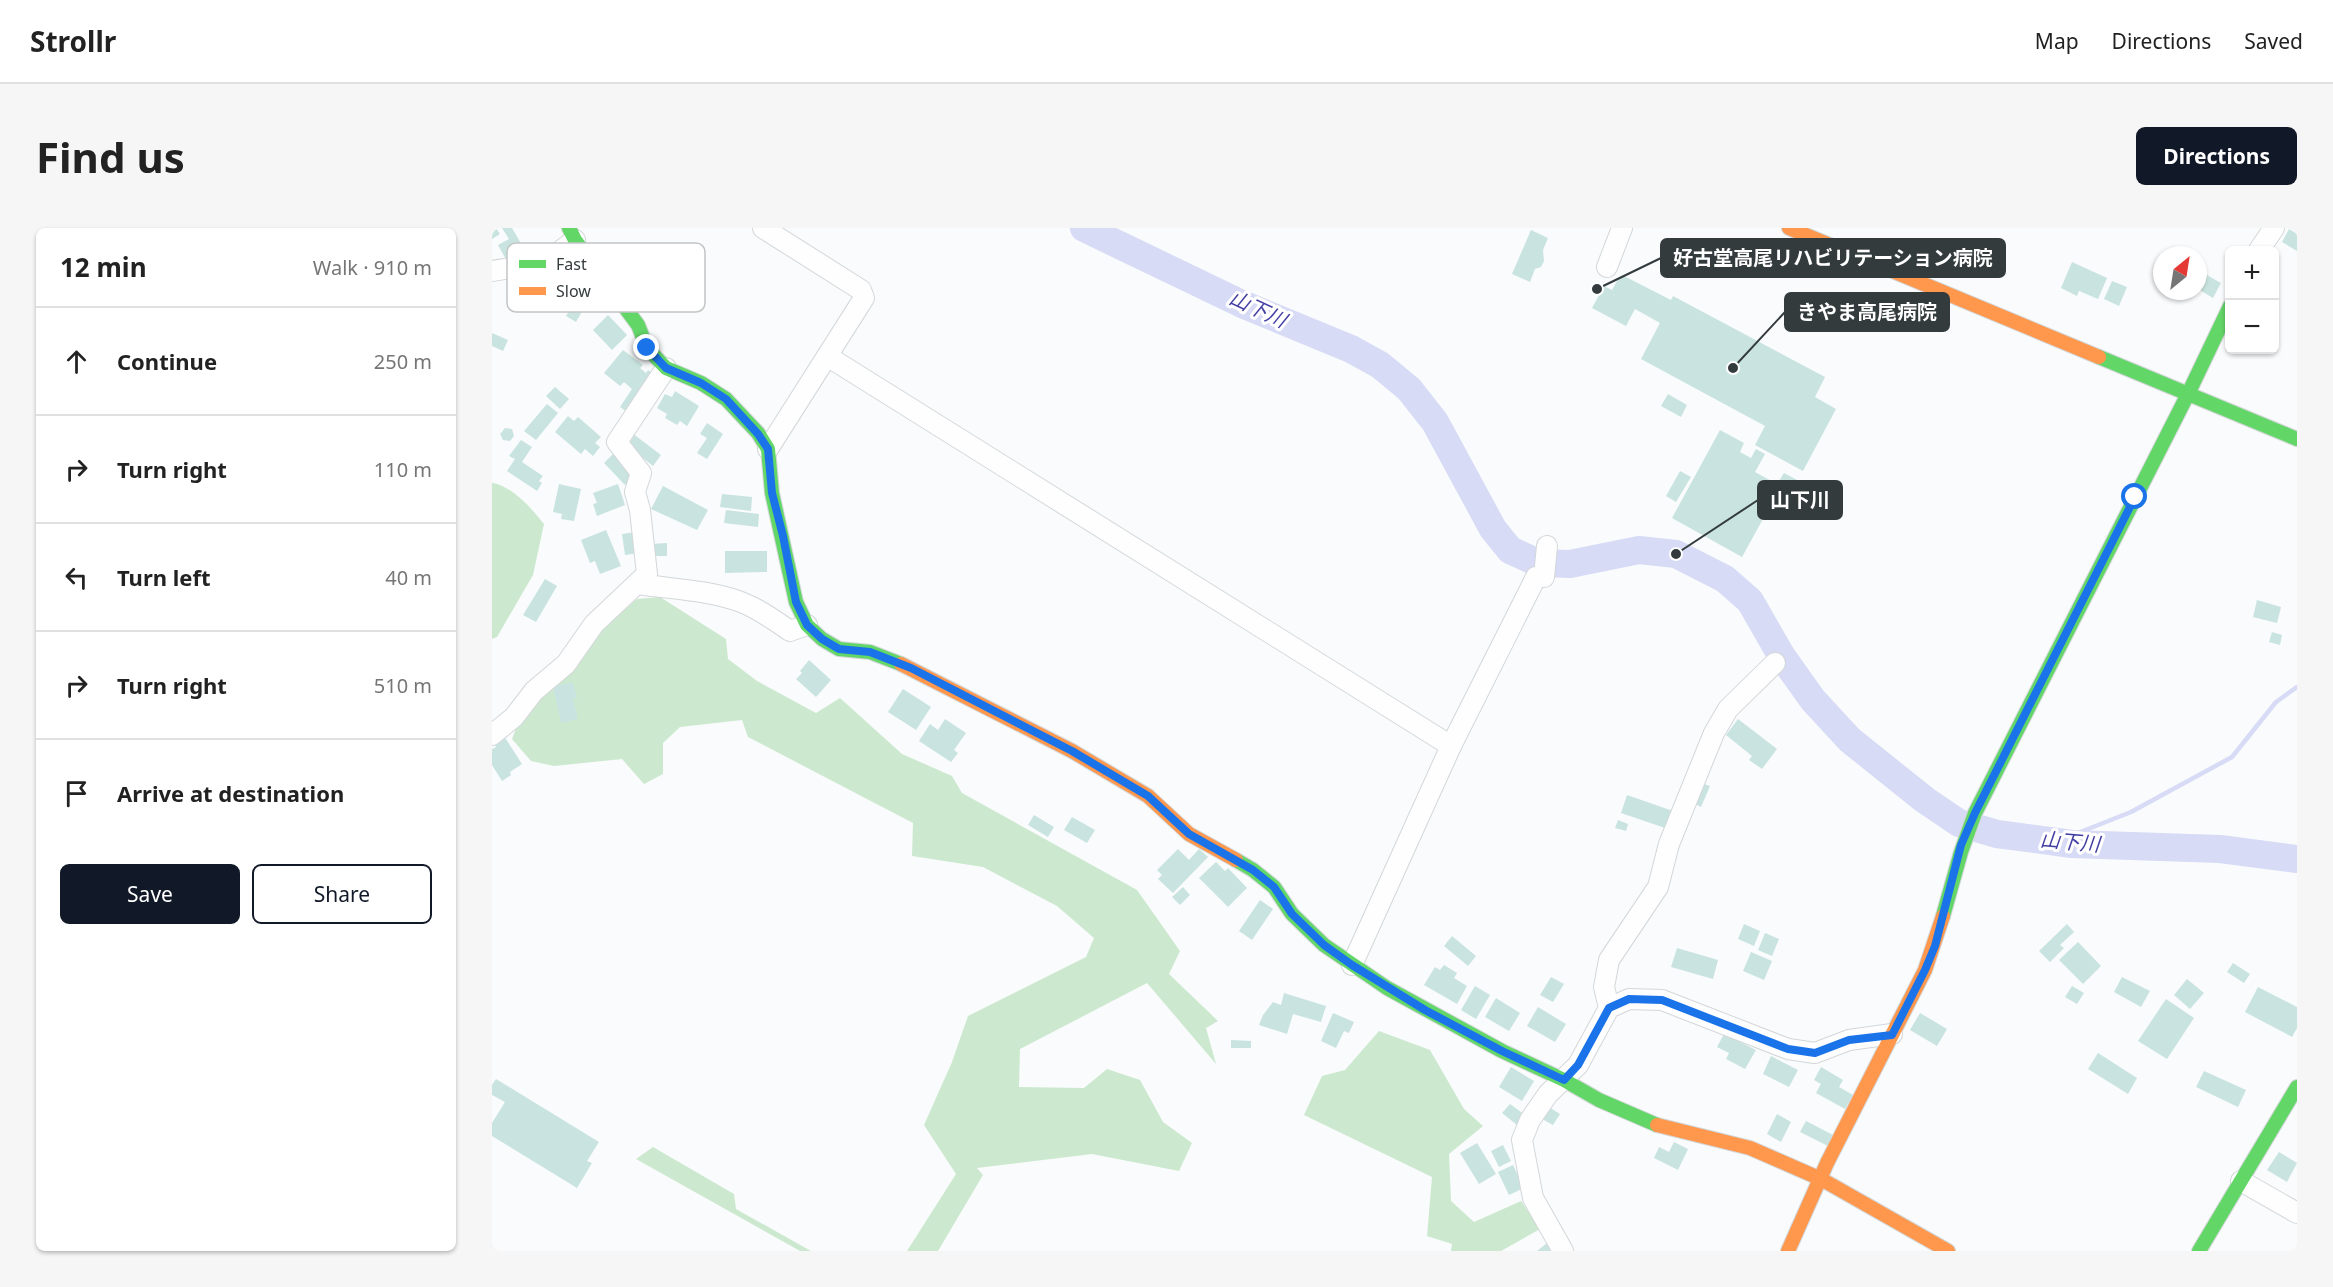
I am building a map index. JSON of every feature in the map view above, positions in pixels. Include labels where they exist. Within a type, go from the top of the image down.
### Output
[{"type":"street","points":[[763,228],[861,290],[864,298],[768,449]]},
{"type":"street","points":[[1606,267],[1622,228]]},
{"type":"street","points":[[1789,228],[2297,439]]},
{"type":"street","points":[[2262,246],[2274,228]]},
{"type":"street","points":[[492,271],[507,269]]},
{"type":"street","points":[[629,312],[638,325],[647,348],[666,368],[701,383],[726,399],[758,434],[768,449],[772,493],[796,602],[807,625],[822,639],[839,649],[870,652],[911,668],[1072,751],[1148,796],[1189,834],[1253,870],[1274,887],[1292,914],[1324,945],[1388,988],[1444,1020],[1599,1100],[1659,1126],[1750,1148],[1821,1179],[1948,1251]]},
{"type":"street","points":[[1788,1251],[1821,1179],[1925,970],[1935,946],[1961,845],[1975,813],[2225,314]]},
{"type":"street","points":[[827,356],[1451,746]]},
{"type":"street","points":[[492,735],[513,717],[534,691],[566,664],[594,624],[646,574],[641,519],[635,492],[641,472],[617,442],[666,368]]},
{"type":"street","points":[[1352,965],[1451,746],[1536,578],[1544,577],[1547,549]]},
{"type":"street","points":[[638,584],[739,601],[790,631],[807,625]]},
{"type":"street","points":[[1609,1008],[1604,987],[1609,960],[1658,887],[1669,844],[1714,734],[1728,709],[1775,663]]},
{"type":"street","points":[[1563,1251],[1533,1198],[1522,1140],[1530,1120],[1548,1094],[1578,1065],[1609,1008],[1629,999],[1662,1000],[1788,1049],[1815,1053],[1849,1040],[1892,1035]]},
{"type":"street","points":[[2199,1251],[2294,1099]]},
{"type":"street","points":[[2241,1181],[2297,1213]]},
{"type":"green space","points":[[492,483],[514,493],[544,524],[533,575],[497,637],[492,639]]},
{"type":"green space","points":[[660,597],[726,639],[728,659],[757,681],[816,713],[840,698],[902,754],[952,776],[962,793],[1137,890],[1180,951],[1169,974],[1218,1021],[1206,1028],[1216,1064],[1147,983],[1020,1049],[1019,1087],[1084,1088],[1107,1069],[1140,1080],[1163,1122],[1192,1143],[1179,1171],[1092,1154],[977,1168],[983,1175],[938,1251],[907,1251],[956,1174],[924,1125],[952,1062],[968,1016],[1086,957],[1094,938],[1057,906],[983,867],[912,856],[913,823],[748,737],[742,720],[680,727],[663,743],[663,774],[644,784],[622,759],[554,766],[531,761],[512,739],[518,723],[602,629],[637,599]]},
{"type":"green space","points":[[1379,1031],[1430,1050],[1464,1109],[1483,1126],[1449,1154],[1451,1201],[1474,1222],[1521,1201],[1540,1229],[1501,1251],[1451,1251],[1452,1244],[1427,1236],[1432,1177],[1304,1115],[1322,1076],[1345,1070]]},
{"type":"green space","points":[[653,1147],[734,1194],[736,1209],[811,1251],[800,1251],[636,1159]]},
{"type":"building","points":[[492,228],[496,228],[500,234],[492,239]]},
{"type":"building","points":[[502,228],[512,228],[521,243],[507,243],[507,261],[498,245],[509,239]]},
{"type":"building","points":[[2289,229],[2297,234],[2297,251],[2282,242]]},
{"type":"building","points":[[1531,230],[1548,238],[1543,250],[1544,261],[1541,267],[1535,269],[1530,282],[1512,274]]},
{"type":"building","points":[[2072,262],[2107,278],[2098,299],[2079,291],[2077,296],[2061,288]]},
{"type":"building","points":[[2207,275],[2221,283],[2213,298],[2207,294]]},
{"type":"building","points":[[1624,276],[1671,300],[1673,296],[1825,377],[1815,397],[1836,409],[1803,471],[1755,445],[1765,426],[1641,359],[1660,323],[1635,309],[1626,326],[1592,308],[1604,286],[1612,290],[1617,281]]},
{"type":"building","points":[[2112,281],[2127,287],[2119,306],[2104,299]]},
{"type":"building","points":[[569,312],[582,312],[576,322],[566,316]]},
{"type":"building","points":[[608,315],[627,335],[612,350],[593,330]]},
{"type":"building","points":[[492,333],[508,340],[503,351],[492,346]]},
{"type":"building","points":[[623,350],[643,365],[640,368],[646,373],[648,370],[655,375],[627,412],[620,407],[632,389],[624,382],[620,386],[604,373]]},
{"type":"building","points":[[555,387],[569,399],[560,409],[546,396]]},
{"type":"building","points":[[675,391],[699,406],[687,426],[680,421],[677,425],[665,418],[667,414],[657,408],[665,394],[672,397]]},
{"type":"building","points":[[1668,394],[1687,405],[1681,417],[1661,406]]},
{"type":"building","points":[[547,404],[558,413],[536,440],[524,431]]},
{"type":"building","points":[[568,416],[574,421],[578,417],[601,437],[595,443],[600,447],[593,456],[585,449],[581,454],[555,432]]},
{"type":"building","points":[[707,423],[723,434],[707,459],[697,453],[707,438],[700,434]]},
{"type":"building","points":[[505,428],[512,429],[514,436],[510,441],[503,440],[500,434]]},
{"type":"building","points":[[1720,430],[1744,443],[1740,452],[1751,458],[1756,449],[1765,454],[1755,472],[1777,484],[1784,473],[1799,481],[1784,508],[1779,505],[1775,512],[1769,508],[1742,557],[1672,518]]},
{"type":"building","points":[[632,433],[661,455],[653,466],[624,443]]},
{"type":"building","points":[[521,440],[532,447],[522,462],[543,476],[539,481],[542,483],[537,491],[507,471],[515,459],[509,456]]},
{"type":"building","points":[[615,452],[636,474],[625,485],[604,463]]},
{"type":"building","points":[[1680,471],[1691,477],[1676,502],[1666,496]]},
{"type":"building","points":[[559,484],[581,489],[574,521],[561,519],[562,514],[553,512]]},
{"type":"building","points":[[618,484],[625,505],[597,516],[593,504],[597,503],[593,493]]},
{"type":"building","points":[[663,486],[708,510],[697,530],[651,509]]},
{"type":"building","points":[[722,494],[752,497],[751,511],[720,507]]},
{"type":"building","points":[[726,510],[759,514],[758,527],[724,523]]},
{"type":"building","points":[[606,530],[621,566],[600,574],[595,561],[590,563],[581,540]]},
{"type":"building","points":[[636,532],[639,553],[625,555],[622,534]]},
{"type":"building","points":[[667,543],[667,556],[652,556],[651,544]]},
{"type":"building","points":[[725,551],[767,551],[767,572],[725,573]]},
{"type":"building","points":[[545,579],[557,586],[536,622],[523,615]]},
{"type":"building","points":[[2257,600],[2281,607],[2277,623],[2253,617]]},
{"type":"building","points":[[2272,632],[2282,635],[2280,645],[2269,642]]},
{"type":"building","points":[[809,660],[831,680],[816,697],[796,679]]},
{"type":"building","points":[[573,682],[577,698],[573,699],[578,719],[561,723],[553,687]]},
{"type":"building","points":[[903,689],[931,707],[916,730],[888,712]]},
{"type":"building","points":[[945,719],[966,733],[954,750],[958,753],[951,762],[919,741],[930,724],[938,730]]},
{"type":"building","points":[[1738,719],[1777,749],[1762,769],[1749,760],[1752,756],[1726,735]]},
{"type":"building","points":[[504,736],[522,764],[502,781],[492,765],[492,749],[496,747],[493,742]]},
{"type":"building","points":[[1701,783],[1710,786],[1701,807],[1693,803]]},
{"type":"building","points":[[1627,795],[1673,811],[1668,829],[1621,813]]},
{"type":"building","points":[[1034,815],[1054,827],[1048,837],[1028,825]]},
{"type":"building","points":[[1072,817],[1095,830],[1087,843],[1064,830]]},
{"type":"building","points":[[1618,820],[1628,824],[1626,831],[1615,828]]},
{"type":"building","points":[[1178,849],[1189,860],[1199,849],[1208,857],[1173,893],[1158,879],[1162,875],[1157,870]]},
{"type":"building","points":[[1216,862],[1225,871],[1228,868],[1247,888],[1228,907],[1199,878]]},
{"type":"building","points":[[1183,887],[1190,895],[1180,905],[1172,897]]},
{"type":"building","points":[[1260,900],[1273,909],[1252,940],[1239,931]]},
{"type":"building","points":[[1744,924],[1760,931],[1754,946],[1738,939]]},
{"type":"building","points":[[2067,924],[2074,932],[2060,945],[2064,948],[2050,962],[2039,951]]},
{"type":"building","points":[[1765,933],[1779,939],[1772,956],[1758,950]]},
{"type":"building","points":[[1452,936],[1476,956],[1468,966],[1444,946]]},
{"type":"building","points":[[2078,942],[2101,966],[2083,984],[2059,960]]},
{"type":"building","points":[[1677,948],[1718,960],[1713,979],[1671,967]]},
{"type":"building","points":[[1751,952],[1772,961],[1764,980],[1743,971]]},
{"type":"building","points":[[2233,963],[2250,974],[2244,983],[2227,972]]},
{"type":"building","points":[[1444,965],[1457,973],[1454,978],[1467,986],[1457,1004],[1424,985],[1435,967],[1440,970]]},
{"type":"building","points":[[1551,977],[1564,984],[1553,1002],[1540,995]]},
{"type":"building","points":[[2122,977],[2150,991],[2141,1007],[2114,992]]},
{"type":"building","points":[[2187,979],[2204,993],[2190,1009],[2174,995]]},
{"type":"building","points":[[1475,986],[1490,995],[1476,1019],[1461,1010]]},
{"type":"building","points":[[2072,986],[2084,993],[2077,1004],[2065,997]]},
{"type":"building","points":[[2258,987],[2297,1007],[2297,1028],[2292,1037],[2245,1012]]},
{"type":"building","points":[[1284,993],[1326,1006],[1321,1022],[1293,1014],[1287,1034],[1259,1025],[1273,1002],[1281,1005]]},
{"type":"building","points":[[1496,998],[1520,1013],[1509,1031],[1485,1017]]},
{"type":"building","points":[[2166,999],[2194,1018],[2167,1059],[2138,1041]]},
{"type":"building","points":[[1538,1007],[1566,1024],[1555,1042],[1527,1026]]},
{"type":"building","points":[[1333,1013],[1354,1022],[1349,1033],[1344,1031],[1336,1048],[1321,1041]]},
{"type":"building","points":[[1920,1013],[1947,1029],[1937,1046],[1910,1030]]},
{"type":"building","points":[[1724,1034],[1756,1050],[1745,1069],[1726,1059],[1729,1053],[1717,1047]]},
{"type":"building","points":[[1231,1040],[1251,1041],[1251,1048],[1231,1048]]},
{"type":"building","points":[[2098,1053],[2137,1078],[2128,1094],[2088,1069]]},
{"type":"building","points":[[1771,1056],[1798,1070],[1789,1087],[1763,1074]]},
{"type":"building","points":[[1511,1067],[1534,1081],[1522,1101],[1499,1087]]},
{"type":"building","points":[[1821,1067],[1843,1080],[1839,1087],[1853,1095],[1845,1109],[1816,1093],[1821,1084],[1814,1080]]},
{"type":"building","points":[[2204,1071],[2246,1090],[2238,1107],[2196,1087]]},
{"type":"building","points":[[496,1079],[599,1142],[587,1161],[592,1163],[577,1188],[492,1136],[492,1123],[505,1102],[492,1095],[492,1085]]},
{"type":"building","points":[[1510,1104],[1525,1115],[1517,1125],[1502,1113]]},
{"type":"building","points":[[1549,1107],[1560,1114],[1553,1125],[1542,1119]]},
{"type":"building","points":[[1777,1114],[1791,1122],[1781,1142],[1767,1134]]},
{"type":"building","points":[[1806,1121],[1835,1136],[1830,1147],[1800,1132]]},
{"type":"building","points":[[1674,1142],[1688,1149],[1678,1170],[1654,1158],[1659,1147],[1669,1152]]},
{"type":"building","points":[[1477,1143],[1496,1174],[1479,1184],[1460,1153]]},
{"type":"building","points":[[1503,1145],[1511,1161],[1499,1167],[1491,1151]]},
{"type":"building","points":[[2279,1152],[2297,1163],[2287,1182],[2267,1170]]},
{"type":"building","points":[[1513,1165],[1524,1188],[1509,1195],[1498,1172]]},
{"type":"building","points":[[1547,1243],[1553,1251],[1537,1251]]},
{"type":"waterway","name":"山下川","points":[[1084,228],[1242,304],[1351,349],[1380,365],[1409,389],[1435,422],[1493,529],[1510,550],[1538,563],[1570,564],[1639,550],[1676,554],[1725,579],[1750,601],[1781,655],[1813,700],[1850,740],[1925,800],[1959,823],[1997,834],[2072,844],[2220,849],[2297,859]]},
{"type":"waterway","points":[[2072,844],[2078,833],[2131,812],[2232,757],[2276,702],[2297,687]]},
{"type":"traffic: fast","points":[[569,228],[577,243]]},
{"type":"traffic: fast","points":[[628,312],[638,325],[647,348],[666,368],[701,383],[726,399],[758,433],[768,449],[772,493],[796,602],[807,625],[822,639],[839,649],[870,652],[901,664]]},
{"type":"traffic: fast","points":[[1943,916],[1975,813],[2189,392],[2225,316]]},
{"type":"traffic: fast","points":[[2099,357],[2297,439]]},
{"type":"traffic: fast","points":[[1236,860],[1274,887],[1292,914],[1324,945],[1387,988],[1502,1051],[1564,1080],[1599,1100],[1657,1125]]},
{"type":"traffic: fast","points":[[2199,1251],[2297,1087]]},
{"type":"traffic: slow","points":[[1789,228],[2099,357]]},
{"type":"traffic: slow","points":[[901,664],[1072,751],[1148,796],[1189,834],[1236,860]]},
{"type":"traffic: slow","points":[[1788,1251],[1827,1163],[1925,970],[1943,916]]},
{"type":"traffic: slow","points":[[1657,1125],[1750,1148],[1821,1179],[1948,1251]]},
{"type":"place","name":"好古堂高尾リハビリテーション病院","points":[[1597,289]]},
{"type":"place","name":"きやま高尾病院","points":[[1733,368]]},
{"type":"place","name":"山下川","points":[[1676,554]]},
{"type":"route","points":[[647,348],[666,368],[701,383],[726,399],[758,434],[768,449],[772,493],[796,602],[807,625],[822,639],[839,649],[870,652],[911,668],[1072,751],[1148,796],[1189,834],[1253,870],[1274,887],[1292,914],[1324,945],[1352,965],[1425,1010],[1502,1051],[1564,1080],[1578,1065],[1609,1008],[1629,999],[1662,1000],[1788,1049],[1815,1053],[1849,1040],[1892,1035],[1935,946],[1961,845],[1975,813],[2135,497]]}]
